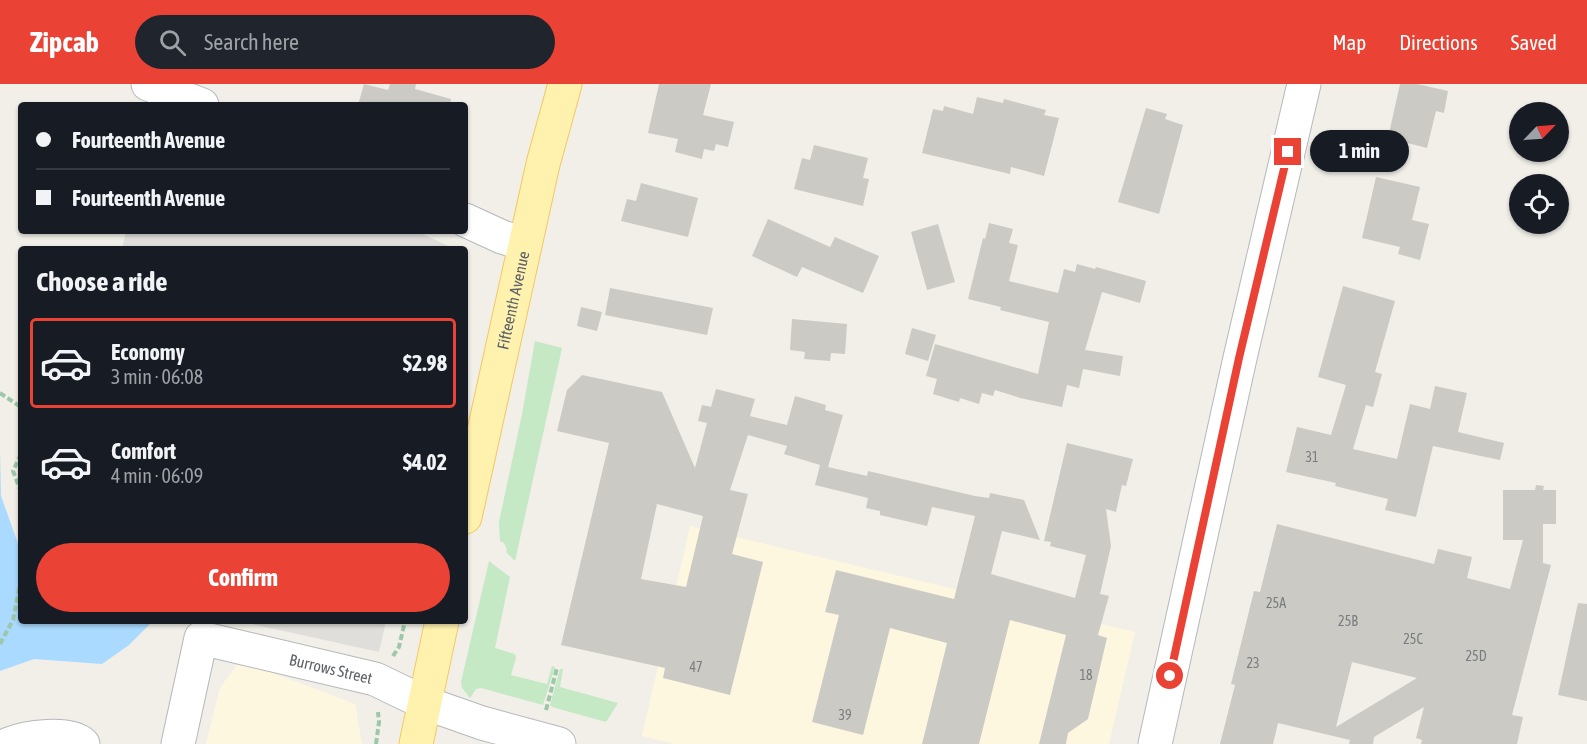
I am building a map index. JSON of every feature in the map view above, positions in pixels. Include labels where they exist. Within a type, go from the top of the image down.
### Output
[{"type":"main road","name":"Fifteenth Avenue","points":[[468,503],[525,244],[565,84]]},
{"type":"main road","points":[[416,744],[441,624]]},
{"type":"street","points":[[148,84],[194,102]]},
{"type":"street","points":[[1155,744],[1239,358],[1304,84]]},
{"type":"street","points":[[468,221],[502,237],[525,244]]},
{"type":"street","name":"Burrows Street","points":[[178,744],[201,638],[375,679],[425,703],[482,723],[560,744]]},
{"type":"street","points":[[9,744],[23,738],[51,737],[77,738],[83,744]]},
{"type":"path","points":[[0,393],[18,405]]},
{"type":"path","points":[[18,460],[13,471],[18,484]]},
{"type":"path","points":[[0,644],[13,620],[18,594]]},
{"type":"path","points":[[390,662],[399,647],[404,624]]},
{"type":"path","points":[[546,710],[557,668]]},
{"type":"path","points":[[376,744],[378,711]]},
{"type":"shaded area","points":[[125,234],[422,234],[448,246],[123,246]]},
{"type":"shaded area","points":[[690,526],[1135,632],[1109,744],[675,744],[642,736]]},
{"type":"shaded area","points":[[252,624],[385,624],[379,652]]},
{"type":"shaded area","points":[[237,665],[252,665],[355,704],[362,744],[206,744],[220,688]]},
{"type":"green space","points":[[535,341],[562,348],[515,561],[506,552],[504,543],[500,541],[499,522]]},
{"type":"green space","points":[[489,561],[510,577],[495,648],[515,654],[511,675],[547,684],[552,666],[555,667],[543,705],[481,688],[476,689],[470,698],[462,688],[461,682]]},
{"type":"green space","points":[[560,669],[563,669],[560,687],[618,703],[606,722],[550,705]]},
{"type":"water","points":[[0,451],[1,496],[18,544],[18,624],[150,624],[129,645],[102,664],[34,659],[0,671]]},
{"type":"building","points":[[364,84],[388,90],[390,84],[416,84],[415,89],[451,99],[450,102],[359,102]]},
{"type":"building","points":[[659,84],[711,84],[703,115],[734,122],[728,147],[716,144],[714,151],[704,149],[702,159],[675,152],[678,139],[648,133]]},
{"type":"building","points":[[1400,84],[1417,84],[1448,91],[1444,113],[1436,111],[1427,148],[1388,138]]},
{"type":"building","points":[[977,97],[1003,103],[1004,99],[1046,110],[1044,115],[1059,118],[1044,176],[1011,167],[1010,174],[922,153],[933,109],[943,111],[944,106],[973,114]]},
{"type":"building","points":[[1146,108],[1167,114],[1165,119],[1183,125],[1159,214],[1118,202]]},
{"type":"building","points":[[1367,137],[1398,143],[1393,166],[1362,160]]},
{"type":"building","points":[[814,145],[868,158],[863,178],[869,179],[863,206],[794,189],[802,158],[810,160]]},
{"type":"building","points":[[1376,177],[1420,187],[1412,220],[1429,224],[1420,260],[1398,254],[1400,247],[1362,238]]},
{"type":"building","points":[[641,183],[698,198],[688,237],[621,221],[627,199],[636,201]]},
{"type":"building","points":[[768,219],[830,247],[835,237],[879,256],[863,293],[802,267],[797,277],[752,256]]},
{"type":"building","points":[[989,223],[1013,229],[1009,243],[1018,245],[1009,281],[1058,293],[1064,269],[1075,272],[1077,264],[1146,281],[1140,303],[1102,292],[1085,350],[1123,356],[1120,376],[1083,369],[1079,388],[1067,385],[1062,407],[995,390],[993,396],[982,393],[979,404],[960,398],[959,402],[933,394],[937,379],[926,376],[935,344],[1038,374],[1049,322],[1000,310],[1001,307],[968,299]]},
{"type":"building","points":[[938,224],[955,282],[927,290],[911,232]]},
{"type":"building","points":[[1343,286],[1395,301],[1375,372],[1382,374],[1373,407],[1366,405],[1353,449],[1397,459],[1410,404],[1430,409],[1435,386],[1467,393],[1458,432],[1504,443],[1500,460],[1433,446],[1416,517],[1385,510],[1388,499],[1335,486],[1336,483],[1286,472],[1297,427],[1331,435],[1346,385],[1318,377]]},
{"type":"building","points":[[610,288],[713,308],[707,335],[605,315]]},
{"type":"building","points":[[581,307],[602,312],[597,331],[577,326]]},
{"type":"building","points":[[792,319],[847,324],[845,354],[831,353],[830,361],[804,359],[805,352],[790,350]]},
{"type":"building","points":[[912,328],[936,335],[928,361],[905,354]]},
{"type":"building","points":[[582,375],[662,392],[695,468],[707,423],[698,421],[702,405],[711,407],[716,389],[755,399],[750,416],[787,425],[795,396],[826,405],[825,410],[843,415],[828,467],[867,476],[868,471],[975,496],[989,498],[990,493],[1024,500],[1040,540],[1002,531],[991,574],[1075,598],[1086,555],[1050,546],[1051,542],[1044,541],[1067,443],[1133,459],[1126,486],[1122,485],[1116,512],[1106,509],[1111,546],[1100,594],[1109,596],[1098,635],[1107,638],[1088,719],[1068,733],[1066,744],[1039,744],[1066,635],[1010,620],[979,744],[922,744],[947,643],[890,628],[863,735],[812,722],[839,615],[825,612],[836,570],[954,599],[975,516],[932,507],[927,526],[880,515],[880,511],[866,508],[868,498],[815,485],[820,465],[784,454],[787,446],[748,435],[730,490],[748,494],[732,554],[763,562],[730,695],[663,678],[665,668],[561,645],[609,443],[557,431],[567,390]],"holes":[[[657,504],[703,516],[686,587],[641,579]]]},
{"type":"building","points":[[1536,485],[1544,486],[1543,490],[1556,490],[1556,524],[1543,524],[1543,563],[1551,565],[1512,715],[1523,717],[1517,744],[1421,744],[1422,740],[1416,738],[1424,707],[1374,737],[1373,744],[1349,744],[1350,740],[1278,723],[1273,744],[1220,744],[1235,685],[1231,684],[1254,591],[1260,592],[1277,524],[1434,564],[1438,549],[1472,557],[1467,578],[1510,589],[1523,540],[1503,540],[1503,490],[1535,490]],"holes":[[[1352,662],[1417,678],[1336,727]]]},
{"type":"building","points":[[1578,603],[1587,604],[1587,701],[1558,695]]},
{"type":"route","points":[[1170,676],[1239,358],[1288,152]]}]
